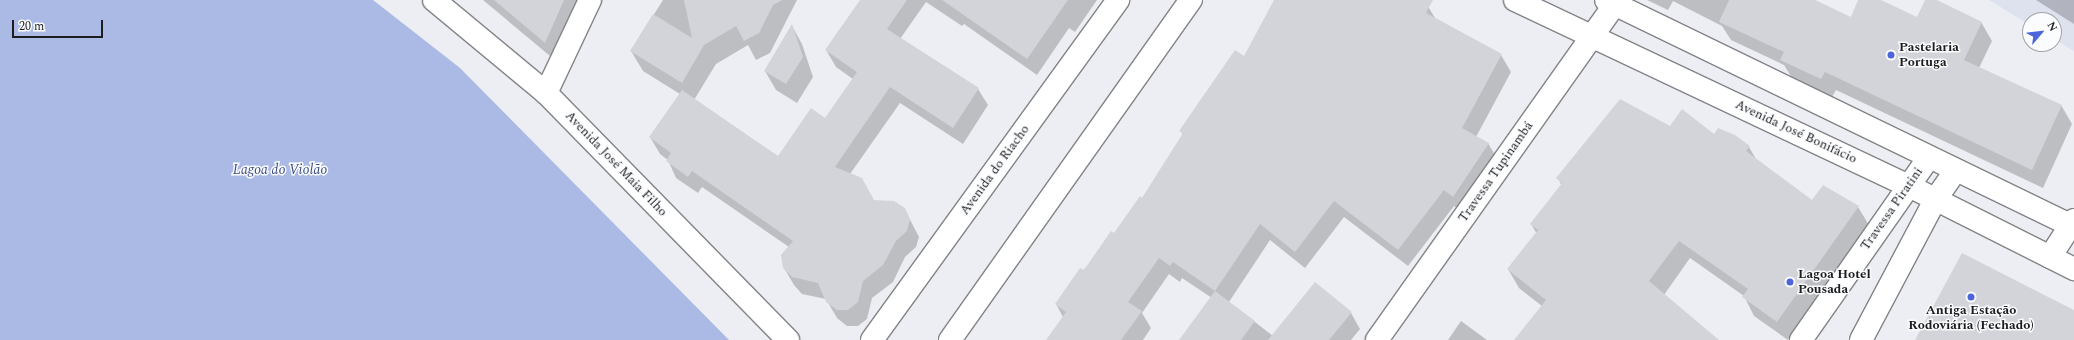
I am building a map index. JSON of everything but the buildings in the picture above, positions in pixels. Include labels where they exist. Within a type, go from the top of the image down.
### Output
[{"type":"street","name":"Avenida José Maia Filho","points":[[434,0],[546,93],[788,340]]},
{"type":"street","points":[[546,93],[590,0]]},
{"type":"street","name":"Avenida do Riacho","points":[[872,340],[1118,0]]},
{"type":"street","points":[[950,340],[1191,0]]},
{"type":"street","name":"Avenida José Bonifácio","points":[[1515,0],[1592,35],[1908,186],[2074,270]]},
{"type":"street","points":[[1610,2],[1955,171],[2073,224],[2050,257]]},
{"type":"street","name":"Travessa Tupinambá","points":[[1377,340],[1592,35],[1610,2]]},
{"type":"street","name":"Travessa Piratini","points":[[1802,340],[1929,157]]},
{"type":"street","points":[[1861,340],[1935,200],[1955,171]]},
{"type":"shaded area","points":[[1989,0],[2074,0],[2074,51],[2062,44],[2062,12],[2022,12],[2022,20]]},
{"type":"water","name":"Lagoa do Violão","points":[[0,0],[373,0],[460,68],[729,340],[0,340]]},
{"type":"place","name":"Pastelaria Portuga","points":[[1891,55]]},
{"type":"place","name":"Lagoa Hotel Pousada","points":[[1790,282]]},
{"type":"place","name":"Antiga Estação Rodoviária (Fechado)","points":[[1971,297]]}]
